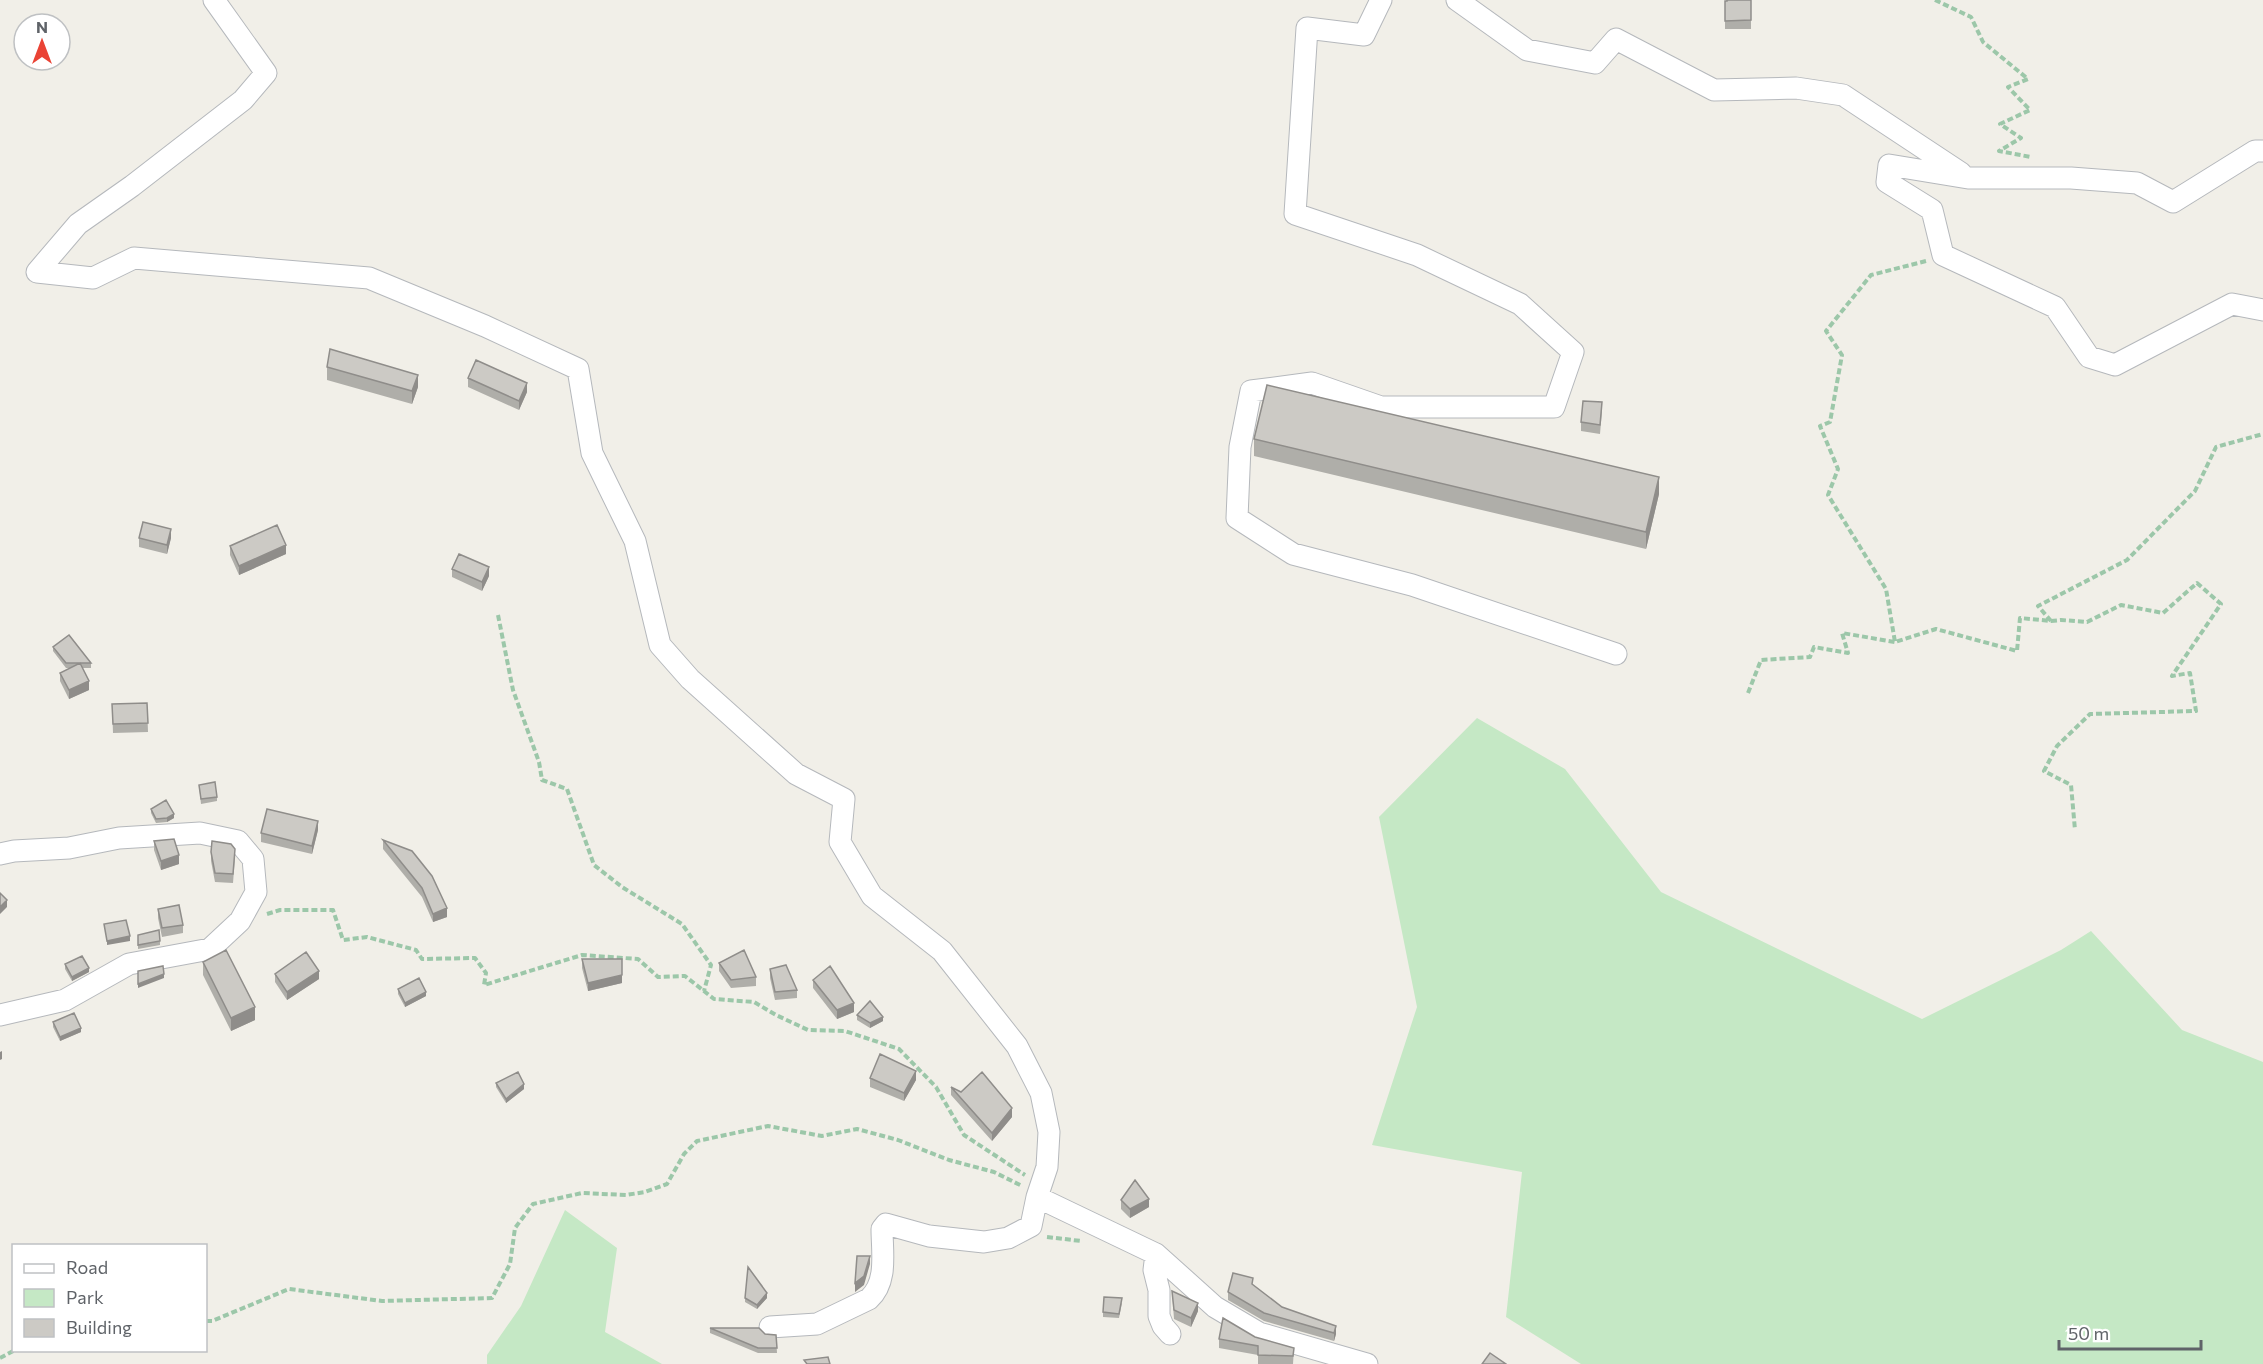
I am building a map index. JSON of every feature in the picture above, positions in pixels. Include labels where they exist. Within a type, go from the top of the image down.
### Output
[{"type":"street","points":[[213,0],[266,72],[243,100],[132,186],[78,224],[37,272],[93,278],[134,258],[369,278],[485,326],[578,369],[592,453],[635,541],[660,645],[690,679],[796,774],[844,799],[840,842],[872,896],[942,951],[1017,1046],[1041,1093],[1049,1132],[1047,1167],[1031,1226],[1008,1238],[984,1242],[956,1240],[886,1224],[882,1229],[882,1276],[874,1294],[869,1299],[818,1324],[770,1327]]},
{"type":"street","points":[[1381,0],[1364,35],[1307,28],[1295,214],[1417,255],[1520,304],[1573,352],[1554,407],[1381,407],[1312,383],[1251,391],[1240,447],[1237,518],[1293,554],[1412,585],[1616,654]]},
{"type":"street","points":[[1457,0],[1527,50],[1595,63],[1616,39],[1713,90],[1796,88],[1843,95],[1968,178]]},
{"type":"street","points":[[2263,151],[2255,151],[2173,202],[2138,183],[2072,178],[1968,178],[1889,165],[1887,182],[1932,210],[1943,255],[2055,307],[2089,357],[2115,365],[2232,304],[2263,310]]},
{"type":"street","points":[[0,854],[69,848],[119,838],[200,833],[238,841],[253,859],[255,892],[240,921],[210,949],[129,964],[65,1000],[0,1015]]},
{"type":"street","points":[[1039,1191],[1156,1254],[1215,1307],[1259,1333],[1367,1364]]},
{"type":"street","points":[[1156,1254],[1154,1270],[1159,1290],[1159,1316],[1163,1326],[1170,1334]]},
{"type":"path","points":[[1935,0],[1971,17],[1983,42],[2028,79],[2008,87],[2030,110],[2000,124],[2021,138],[1999,151],[2034,158]]},
{"type":"path","points":[[1895,642],[1886,589],[1828,495],[1838,469],[1820,426],[1830,422],[1842,355],[1826,332],[1871,275],[1913,266],[1943,255]]},
{"type":"path","points":[[2051,621],[2038,606],[2127,560],[2195,491],[2216,447],[2263,434]]},
{"type":"path","points":[[1749,693],[1761,660],[1810,657],[1814,647],[1848,652],[1842,633],[1895,642],[1936,629],[2017,651],[2020,618],[2087,622],[2121,605],[2163,613],[2197,583],[2221,604],[2172,676],[2190,673],[2196,711],[2090,714],[2057,746],[2044,771],[2071,786],[2075,830]]},
{"type":"path","points":[[498,615],[513,690],[539,762],[542,780],[567,789],[594,865],[622,887],[682,924],[711,965],[704,991]]},
{"type":"path","points":[[240,921],[280,910],[333,910],[343,940],[367,937],[416,950],[422,959],[476,958],[486,973],[484,985],[582,956],[638,959],[658,977],[684,976],[714,999],[754,1002],[776,1016],[808,1030],[845,1031],[899,1049],[936,1086],[964,1135],[1039,1191]]},
{"type":"path","points":[[207,1321],[212,1321],[289,1289],[382,1301],[492,1298],[510,1264],[515,1228],[532,1204],[582,1193],[626,1195],[645,1192],[667,1184],[684,1154],[697,1141],[768,1126],[822,1136],[857,1129],[898,1140],[949,1160],[994,1172],[1039,1191]]},
{"type":"path","points":[[1042,1236],[1084,1242]]},
{"type":"green space","points":[[1477,718],[1565,769],[1661,892],[1922,1019],[2061,950],[2091,931],[2182,1030],[2263,1062],[2263,1364],[1581,1364],[1506,1317],[1522,1172],[1372,1145],[1417,1007],[1379,817]]},
{"type":"green space","points":[[565,1210],[617,1248],[605,1332],[662,1364],[487,1364],[487,1355],[521,1306]]},
{"type":"building","points":[[1751,0],[1751,20],[1725,21],[1725,1]]},
{"type":"building","points":[[330,349],[418,375],[412,391],[327,367]]},
{"type":"building","points":[[476,360],[527,383],[519,401],[468,378]]},
{"type":"building","points":[[1267,385],[1659,477],[1646,532],[1254,439]]},
{"type":"building","points":[[1583,401],[1602,402],[1600,425],[1581,422]]},
{"type":"building","points":[[143,522],[171,529],[167,545],[139,538]]},
{"type":"building","points":[[277,525],[286,545],[239,566],[230,546]]},
{"type":"building","points":[[459,554],[489,567],[482,582],[452,569]]},
{"type":"building","points":[[69,635],[91,663],[66,663],[53,647]]},
{"type":"building","points":[[80,663],[89,681],[69,690],[60,673]]},
{"type":"building","points":[[147,703],[148,723],[113,724],[112,704]]},
{"type":"building","points":[[215,782],[217,797],[201,799],[199,785]]},
{"type":"building","points":[[166,800],[174,814],[167,818],[156,819],[151,809]]},
{"type":"building","points":[[267,809],[318,821],[312,846],[261,833]]},
{"type":"building","points":[[174,839],[179,855],[161,861],[154,841]]},
{"type":"building","points":[[383,840],[412,851],[432,876],[447,908],[433,914],[422,888]]},
{"type":"building","points":[[212,841],[231,844],[235,849],[233,874],[215,873],[211,852]]},
{"type":"building","points":[[0,893],[7,900],[0,907]]},
{"type":"building","points":[[179,905],[183,925],[162,928],[158,909]]},
{"type":"building","points":[[126,920],[130,936],[107,941],[104,924]]},
{"type":"building","points":[[159,930],[160,941],[138,945],[138,935]]},
{"type":"building","points":[[226,950],[255,1007],[231,1018],[203,962]]},
{"type":"building","points":[[744,950],[756,977],[731,980],[719,963]]},
{"type":"building","points":[[306,952],[319,971],[287,992],[275,974]]},
{"type":"building","points":[[82,956],[89,968],[72,977],[65,964]]},
{"type":"building","points":[[582,959],[622,959],[622,975],[588,983]]},
{"type":"building","points":[[786,965],[797,990],[775,992],[770,969]]},
{"type":"building","points":[[163,966],[164,974],[138,984],[138,971]]},
{"type":"building","points":[[830,966],[854,1003],[837,1010],[813,980]]},
{"type":"building","points":[[419,978],[426,992],[405,1003],[398,989]]},
{"type":"building","points":[[870,1001],[883,1017],[870,1023],[857,1015]]},
{"type":"building","points":[[74,1013],[81,1028],[60,1037],[53,1022]]},
{"type":"building","points":[[880,1054],[916,1071],[904,1093],[870,1078]]},
{"type":"building","points":[[518,1072],[524,1084],[506,1099],[496,1083]]},
{"type":"building","points":[[982,1072],[1012,1108],[992,1133],[951,1087],[961,1092]]},
{"type":"building","points":[[1135,1180],[1149,1199],[1130,1209],[1121,1200]]},
{"type":"building","points":[[857,1256],[870,1256],[864,1276],[855,1283]]},
{"type":"building","points":[[748,1267],[767,1293],[757,1305],[745,1298]]},
{"type":"building","points":[[1233,1273],[1253,1278],[1252,1284],[1282,1307],[1336,1326],[1334,1333],[1264,1313],[1228,1292]]},
{"type":"building","points":[[1172,1291],[1198,1303],[1191,1318],[1174,1310]]},
{"type":"building","points":[[1104,1297],[1122,1298],[1119,1314],[1103,1312]]},
{"type":"building","points":[[1223,1318],[1255,1337],[1294,1348],[1293,1356],[1258,1355],[1258,1346],[1219,1339]]},
{"type":"building","points":[[710,1328],[759,1328],[765,1334],[776,1335],[777,1348],[758,1348]]},
{"type":"building","points":[[1490,1353],[1506,1364],[1482,1364]]},
{"type":"building","points":[[828,1357],[830,1364],[807,1364],[804,1360]]}]
